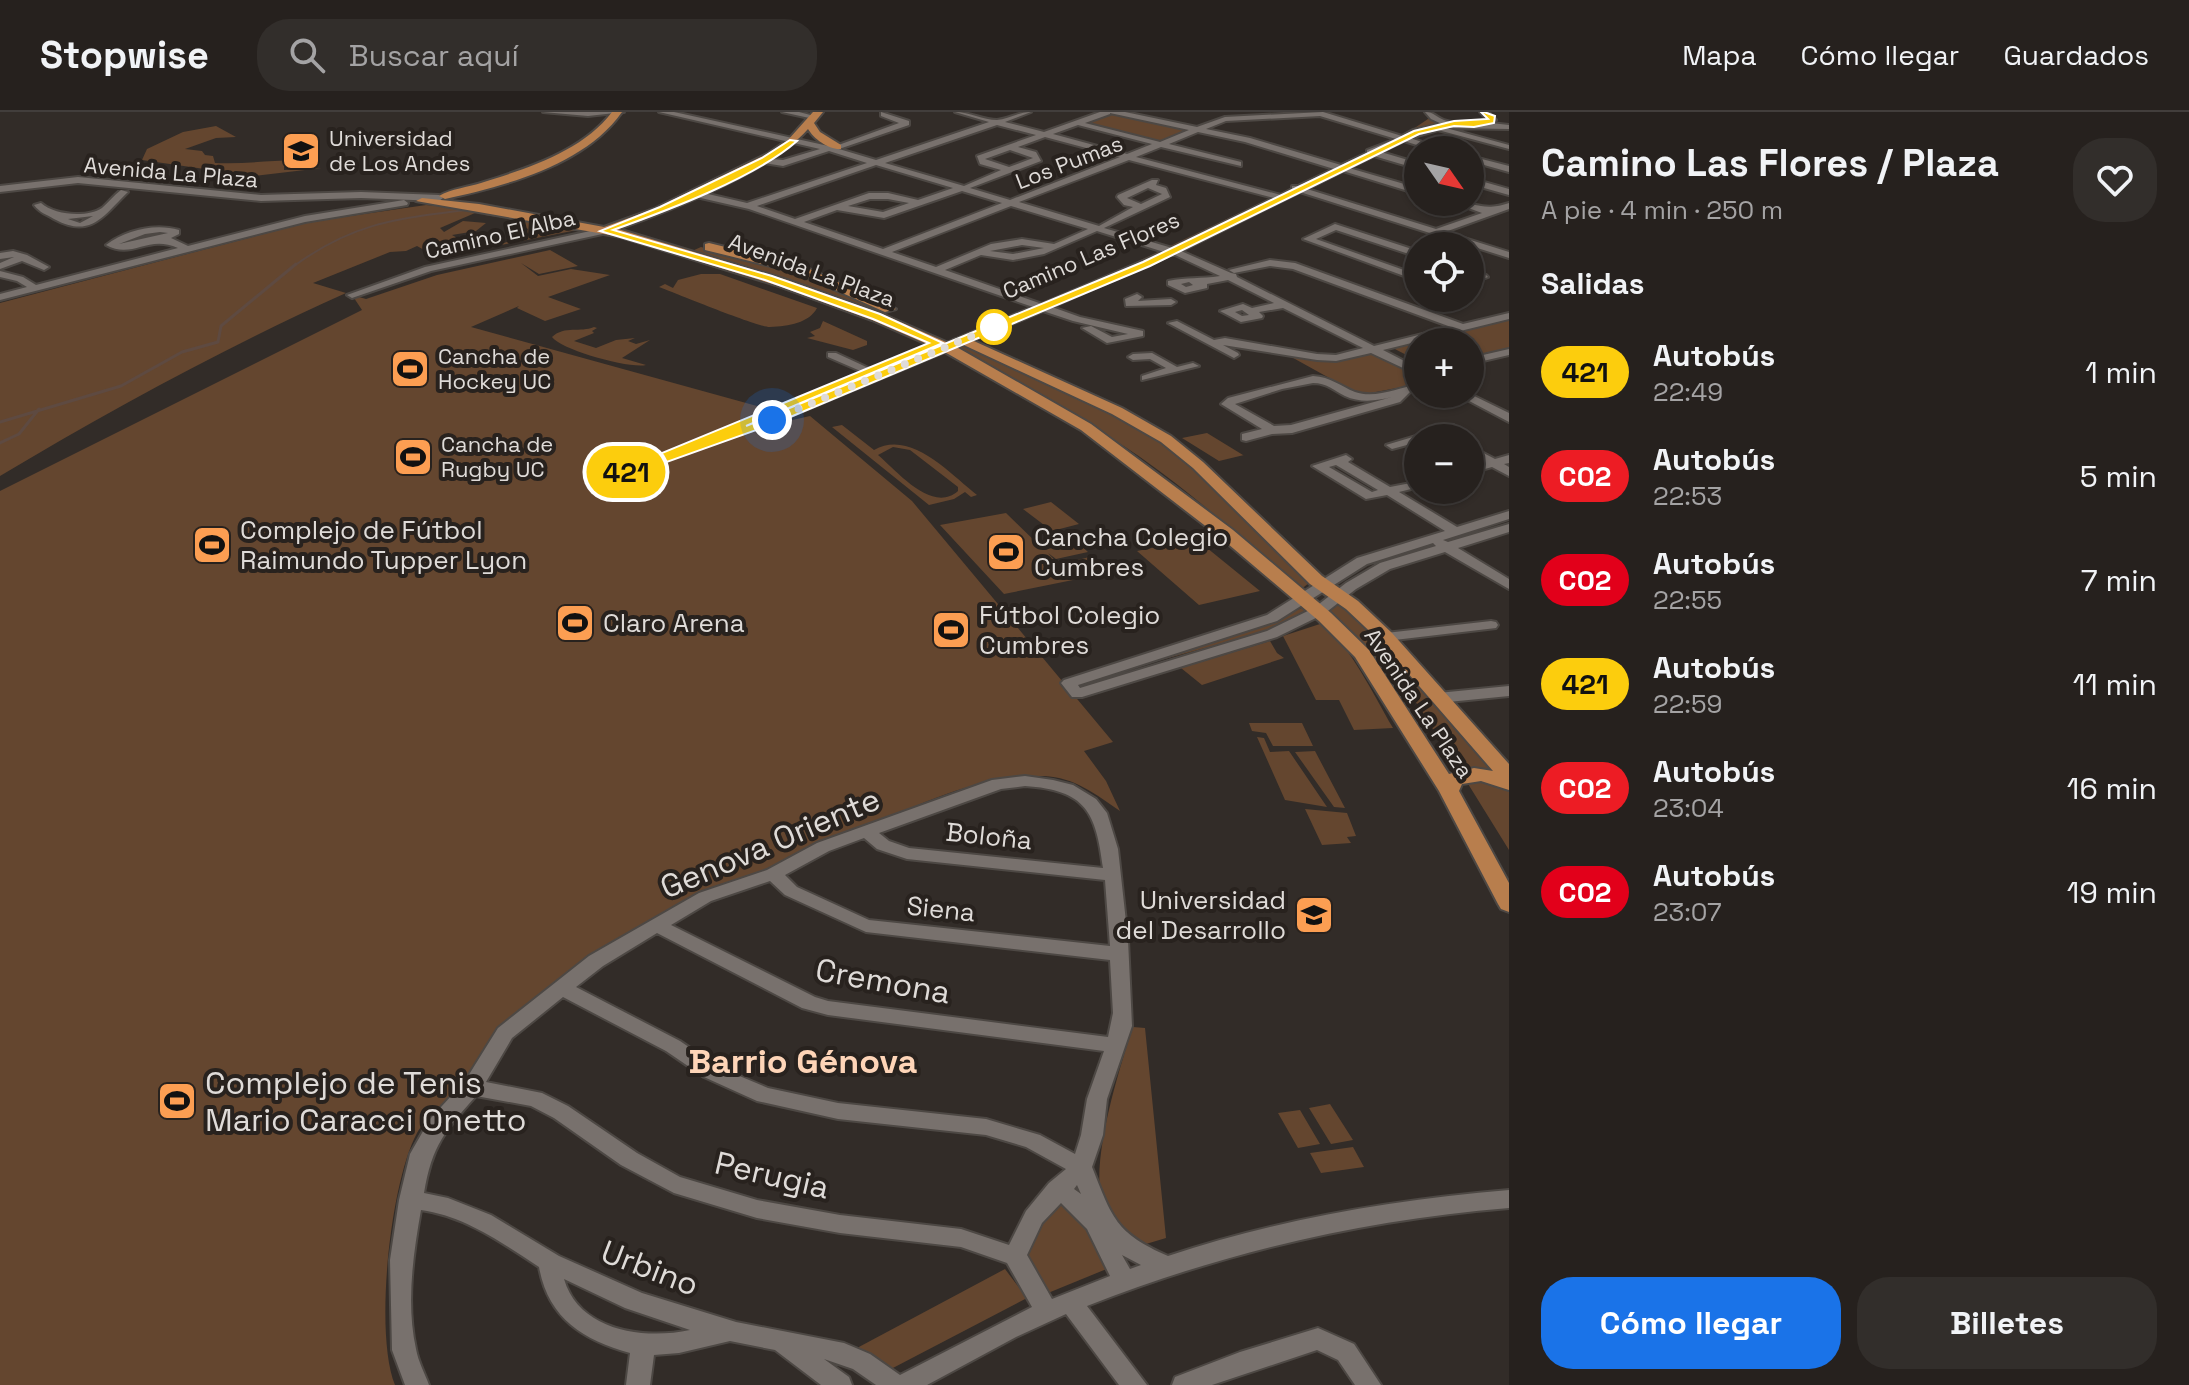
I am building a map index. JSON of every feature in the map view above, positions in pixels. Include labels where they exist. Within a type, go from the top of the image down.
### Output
[{"type":"main road","points":[[438,200],[490,185],[574,148],[604,132],[618,112]]},
{"type":"main road","points":[[438,200],[453,199],[505,184],[596,144],[617,130],[627,112]]},
{"type":"main road","points":[[813,117],[820,137],[833,148]]},
{"type":"main road","name":"Camino El Alba","points":[[611,229],[695,194],[764,160],[796,137],[813,117]]},
{"type":"main road","name":"Avenida La Plaza","points":[[453,199],[611,229],[683,251],[950,342],[1130,417],[1166,439],[1198,465],[1323,586],[1386,637],[1438,698],[1505,767]]},
{"type":"main road","name":"Avenida La Plaza","points":[[422,201],[438,200],[697,244],[807,271],[893,311],[950,342],[1086,427],[1227,534],[1362,654],[1449,791],[1509,904]]},
{"type":"main road","points":[[683,251],[683,247],[697,244]]},
{"type":"main road","points":[[877,317],[893,311]]},
{"type":"main road","points":[[1036,397],[1063,387]]},
{"type":"main road","points":[[1227,534],[1261,528]]},
{"type":"main road","points":[[1449,791],[1453,780],[1466,775],[1490,776],[1509,784]]},
{"type":"street","points":[[547,112],[618,112]]},
{"type":"street","points":[[663,112],[796,137]]},
{"type":"street","points":[[680,112],[796,137],[1172,248],[1233,273],[1404,364]]},
{"type":"street","points":[[786,112],[813,117]]},
{"type":"street","points":[[959,112],[1283,198]]},
{"type":"street","points":[[747,206],[1027,112]]},
{"type":"street","points":[[1010,170],[979,159],[1107,112]]},
{"type":"street","points":[[1114,112],[1276,148],[1330,169]]},
{"type":"street","points":[[1343,122],[1360,112]]},
{"type":"street","points":[[1485,112],[1509,120]]},
{"type":"street","points":[[1478,124],[1492,120],[1485,112]]},
{"type":"street","points":[[764,160],[783,163],[883,132],[906,123],[884,113],[876,125],[883,132]]},
{"type":"street","points":[[1316,113],[1404,140]]},
{"type":"street","name":"Los Pumas","points":[[884,252],[1232,118],[1316,113]]},
{"type":"street","points":[[1428,113],[1437,120],[1454,124],[1509,127]]},
{"type":"street","name":"Camino Las Flores","points":[[1398,138],[1428,113]]},
{"type":"street","points":[[1077,123],[1238,164]]},
{"type":"street","points":[[1419,123],[1509,147]]},
{"type":"street","name":"Camino Las Flores","points":[[766,418],[1172,248],[1283,198],[1330,169],[1398,138],[1454,124]]},
{"type":"street","points":[[835,207],[878,216],[921,203],[1038,158],[1008,147]]},
{"type":"street","points":[[1260,153],[1276,148]]},
{"type":"street","points":[[1369,152],[1404,162]]},
{"type":"street","name":"Camino Las Flores","points":[[1330,169],[1344,168],[1369,152]]},
{"type":"street","points":[[1207,178],[1249,158]]},
{"type":"street","points":[[1484,162],[1509,169]]},
{"type":"street","points":[[1344,168],[1404,187]]},
{"type":"street","points":[[1143,207],[1127,203],[1121,197],[1183,171]]},
{"type":"street","name":"Avenida La Plaza","points":[[0,192],[87,180],[248,200]]},
{"type":"street","points":[[981,252],[1017,259],[1054,247],[1167,195],[1163,190],[1147,185]]},
{"type":"street","points":[[1484,185],[1509,192]]},
{"type":"street","name":"Avenida La Plaza","points":[[34,186],[276,201],[438,200]]},
{"type":"street","points":[[1295,188],[1437,232],[1509,206]]},
{"type":"street","name":"Camino Las Flores","points":[[1038,305],[1106,281],[1272,195],[1295,188]]},
{"type":"street","points":[[38,205],[46,213],[59,216],[106,210],[130,192]]},
{"type":"street","points":[[695,194],[747,206],[1077,319],[1139,333],[1111,341]]},
{"type":"street","points":[[794,222],[877,195],[921,203]]},
{"type":"street","points":[[0,297],[381,200],[422,201]]},
{"type":"street","name":"Avenida La Plaza","points":[[276,201],[381,200]]},
{"type":"street","points":[[1484,211],[1509,218]]},
{"type":"street","points":[[143,221],[190,248]]},
{"type":"street","points":[[1404,273],[1308,239],[1333,226],[1403,241],[1424,228]]},
{"type":"street","name":"Camino El Alba","points":[[352,295],[428,269],[611,229]]},
{"type":"street","points":[[107,244],[122,248],[167,234]]},
{"type":"street","points":[[937,270],[1017,240],[1054,247]]},
{"type":"street","points":[[1484,247],[1509,255]]},
{"type":"street","points":[[1,272],[15,253]]},
{"type":"street","points":[[0,256],[15,253],[44,267]]},
{"type":"street","points":[[1365,260],[1377,256]]},
{"type":"street","points":[[1202,298],[1172,283],[1190,279],[1197,283],[1270,263],[1295,266],[1419,309],[1461,327]]},
{"type":"street","points":[[1,272],[35,288]]},
{"type":"street","points":[[1,272],[22,291]]},
{"type":"street","points":[[1233,273],[1286,304],[1404,358]]},
{"type":"street","points":[[1106,281],[1137,297],[1129,301],[1130,304],[1171,302]]},
{"type":"street","points":[[1247,318],[1286,304]]},
{"type":"street","points":[[1212,344],[1225,341],[1325,358],[1509,316]]},
{"type":"street","points":[[1077,319],[1133,357],[1152,356],[1166,363],[1167,373]]},
{"type":"street","points":[[1494,320],[1509,327]]},
{"type":"street","points":[[1173,323],[1234,355]]},
{"type":"street","name":"Camino Las Flores","points":[[802,403],[869,371],[950,342]]},
{"type":"street","points":[[1215,360],[1269,347]]},
{"type":"street","points":[[1484,358],[1509,352]]},
{"type":"street","points":[[832,355],[869,371]]},
{"type":"street","points":[[1146,378],[1193,366]]},
{"type":"street","points":[[1272,430],[1227,404],[1232,400],[1311,380],[1325,380],[1356,396],[1381,400],[1396,400],[1404,394]]},
{"type":"street","points":[[1484,397],[1509,409]]},
{"type":"street","points":[[1246,437],[1272,430],[1292,429],[1381,400]]},
{"type":"street","points":[[1484,405],[1509,418]]},
{"type":"street","points":[[1392,445],[1404,442]]},
{"type":"street","points":[[1484,458],[1509,472]]},
{"type":"street","points":[[1370,496],[1313,467],[1344,459],[1455,531]]},
{"type":"street","points":[[1484,465],[1509,459]]},
{"type":"street","points":[[1352,501],[1404,487]]},
{"type":"street","points":[[1311,606],[1323,586],[1362,561],[1433,537],[1507,521]]},
{"type":"street","points":[[1073,688],[1272,634],[1311,606],[1339,596],[1385,566],[1507,521]]},
{"type":"street","points":[[1433,537],[1509,585]]},
{"type":"street","points":[[1386,637],[1491,625]]},
{"type":"street","points":[[1438,698],[1509,691]]},
{"type":"street","name":"Genova Oriente","points":[[417,1385],[404,1350],[401,1260],[421,1154],[437,1125],[472,1087],[505,1033],[596,961],[705,897],[773,874],[823,847],[998,784],[1041,783],[1073,792],[1097,810],[1107,829],[1112,875]]},
{"type":"street","name":"Boloña","points":[[867,832],[883,845],[907,853],[1112,875]]},
{"type":"street","name":"Siena","points":[[773,874],[791,891],[866,926],[1119,954]]},
{"type":"street","points":[[1047,1312],[1015,1256],[1034,1217],[1057,1189],[1081,1167],[1092,1135],[1097,1099],[1116,1045],[1123,1013],[1112,875]]},
{"type":"street","name":"Cremona","points":[[656,925],[809,1003],[828,1008],[1116,1045]]},
{"type":"street","points":[[564,989],[673,1046],[711,1072],[764,1095],[838,1111],[986,1127],[1033,1141],[1081,1167],[1105,1226],[1133,1252],[1166,1266]]},
{"type":"street","name":"Perugia","points":[[472,1087],[535,1099],[561,1112],[629,1159],[674,1184],[743,1205],[840,1224],[961,1238],[1015,1256]]},
{"type":"street","points":[[1057,1189],[1090,1215],[1100,1230],[1111,1261],[1125,1280]]},
{"type":"street","points":[[904,1385],[1070,1301],[1166,1266],[1241,1244],[1342,1222],[1440,1205],[1509,1199]]},
{"type":"street","name":"Urbino","points":[[410,1200],[441,1204],[474,1215],[495,1225],[549,1262],[625,1297],[729,1331],[814,1344],[843,1352],[878,1369],[894,1385]]},
{"type":"street","name":"Urbino","points":[[549,1262],[550,1278],[561,1301],[572,1314],[602,1335],[643,1345],[671,1344],[729,1331]]},
{"type":"street","points":[[1070,1301],[1135,1385]]},
{"type":"street","points":[[1184,1385],[1240,1363],[1318,1339],[1346,1352],[1369,1385]]},
{"type":"street","name":"Urbino","points":[[780,1341],[840,1385]]},
{"type":"street","points":[[638,1385],[643,1345]]},
{"type":"shaded area","points":[[1110,113],[1196,130],[1164,143],[1085,123]]},
{"type":"shaded area","points":[[1428,119],[1448,123],[1413,136],[1404,136],[1404,140],[1120,273],[790,409],[786,407],[1118,271],[1410,131]]},
{"type":"shaded area","points":[[216,126],[236,137],[216,138],[185,149],[213,156],[215,163],[301,160],[313,161],[284,167],[284,170],[322,168],[253,176],[142,160],[147,149],[183,132]]},
{"type":"shaded area","points":[[426,205],[482,210],[440,228],[444,232],[463,221],[486,223],[476,231],[452,235],[461,240],[436,241],[440,246],[426,251],[417,246],[406,251],[390,252],[313,283],[346,293],[170,380],[0,476],[0,303],[309,222]]},
{"type":"shaded area","points":[[485,215],[598,230],[572,231],[496,246],[526,235],[528,229],[511,219]]},
{"type":"shaded area","points":[[701,247],[812,276],[886,312],[878,315],[692,251]]},
{"type":"shaded area","points":[[550,250],[578,266],[539,274],[521,263],[538,276],[571,269],[610,275],[548,297],[581,309],[545,321],[517,308],[519,306],[471,327],[757,406],[788,421],[810,416],[912,501],[1113,742],[1084,751],[1106,781],[1120,811],[1075,783],[1044,776],[1009,778],[940,796],[771,872],[711,891],[627,942],[504,1024],[460,1090],[421,1127],[407,1156],[393,1221],[386,1296],[389,1362],[395,1385],[0,1385],[0,491],[362,310],[352,295],[366,299],[437,275]]},
{"type":"shaded area","points":[[701,274],[720,274],[817,308],[804,320],[770,327],[659,287],[665,284],[673,288],[678,280]]},
{"type":"shaded area","points":[[1509,319],[1509,349],[1484,355],[1484,328],[1471,328]]},
{"type":"shaded area","points":[[823,321],[867,341],[867,345],[853,350],[807,338],[815,336],[810,332],[820,328]]},
{"type":"shaded area","points":[[597,328],[592,331],[594,333],[574,341],[596,348],[616,340],[635,338],[628,341],[636,344],[650,340],[622,358],[646,365],[596,357],[568,347],[552,337],[562,331]]},
{"type":"shaded area","points":[[967,344],[1140,427],[1195,468],[1309,583],[1300,590],[1202,505],[1118,442],[955,349]]},
{"type":"shaded area","points":[[1404,344],[1404,354],[1391,347]]},
{"type":"shaded area","points":[[1378,353],[1404,367],[1404,387],[1360,395],[1286,354],[1330,362]]},
{"type":"shaded area","points":[[842,425],[874,450],[888,445],[916,449],[977,495],[971,497],[965,492],[954,499],[929,505],[832,427]],"holes":[[[893,447],[910,450],[958,487],[958,491],[948,497],[926,494],[878,455]]]},
{"type":"shaded area","points":[[1207,433],[1244,455],[1219,461],[1182,438]]},
{"type":"shaded area","points":[[1051,502],[1079,524],[1052,531],[1023,509]]},
{"type":"shaded area","name":"Cancha Colegio Cumbres","points":[[1006,513],[1044,550],[1077,542],[1088,552],[1056,559],[1048,553],[1059,565],[1093,556],[1104,566],[1071,575],[1060,565],[1073,580],[1004,594],[940,525]]},
{"type":"shaded area","name":"Cancha Colegio Cumbres","points":[[1196,539],[1260,591],[1199,605],[1137,551]]},
{"type":"shaded area","points":[[1339,600],[1374,631],[1495,774],[1461,773],[1403,682],[1387,682],[1326,611]]},
{"type":"shaded area","points":[[1306,606],[1311,611],[1261,633],[1120,671],[1260,626]]},
{"type":"shaded area","points":[[1323,623],[1353,659],[1393,728],[1354,730],[1339,700],[1316,700],[1283,636]]},
{"type":"shaded area","points":[[1270,641],[1284,658],[1202,685],[1181,668]]},
{"type":"shaded area","points":[[1249,723],[1302,723],[1313,746],[1273,746],[1266,733],[1252,731]]},
{"type":"shaded area","points":[[1257,737],[1264,738],[1270,752],[1289,751],[1327,807],[1285,800]]},
{"type":"shaded area","points":[[1315,751],[1345,808],[1334,807],[1295,752]]},
{"type":"shaded area","points":[[1475,777],[1505,786],[1509,791],[1509,850],[1465,779]]},
{"type":"shaded area","points":[[1305,809],[1347,813],[1356,836],[1347,837],[1351,843],[1322,845]]},
{"type":"shaded area","points":[[1133,1027],[1145,1028],[1166,1238],[1136,1247],[1108,1215],[1101,1200],[1099,1173],[1109,1108]]},
{"type":"shaded area","points":[[1330,1104],[1353,1140],[1331,1144],[1309,1108]]},
{"type":"shaded area","points":[[1300,1110],[1320,1144],[1298,1148],[1278,1113]]},
{"type":"shaded area","points":[[1353,1147],[1364,1167],[1321,1173],[1310,1153]]},
{"type":"shaded area","points":[[1063,1201],[1086,1219],[1109,1268],[1048,1293],[1026,1255],[1040,1224]]},
{"type":"shaded area","points":[[1005,1269],[1027,1298],[891,1369],[857,1348]]},
{"type":"waterway","points":[[294,266],[336,240],[375,225],[465,210]]},
{"type":"waterway","points":[[38,411],[121,386],[182,352],[218,342],[221,326],[296,264]]},
{"type":"waterway","points":[[0,422],[38,411]]},
{"type":"waterway","points":[[0,443],[19,434],[38,411]]},
{"type":"bus line","name":"421","points":[[793,141],[765,160],[663,209],[604,231],[663,245],[768,278],[877,317],[938,343],[601,481],[772,420],[1146,264],[1416,132],[1454,124],[1484,124],[1493,119],[1484,112]]},
{"type":"place","name":"Universidad de Los Andes","points":[[301,151]]},
{"type":"place","name":"Cancha de Hockey UC","points":[[410,369]]},
{"type":"place","name":"Cancha de Rugby UC","points":[[413,457]]},
{"type":"place","name":"Complejo de Fútbol Raimundo Tupper Lyon","points":[[212,545]]},
{"type":"place","name":"Cancha Colegio Cumbres","points":[[1006,552]]},
{"type":"place","name":"Claro Arena","points":[[575,623]]},
{"type":"place","name":"Fútbol Colegio Cumbres","points":[[951,630]]},
{"type":"place","name":"Universidad del Desarrollo","points":[[1314,915]]},
{"type":"place","name":"Complejo de Tenis Mario Caracci Onetto","points":[[177,1101]]},
{"type":"district","name":"Barrio Génova","points":[[803,1061]]},
{"type":"route","points":[[772,420],[994,327]]}]
